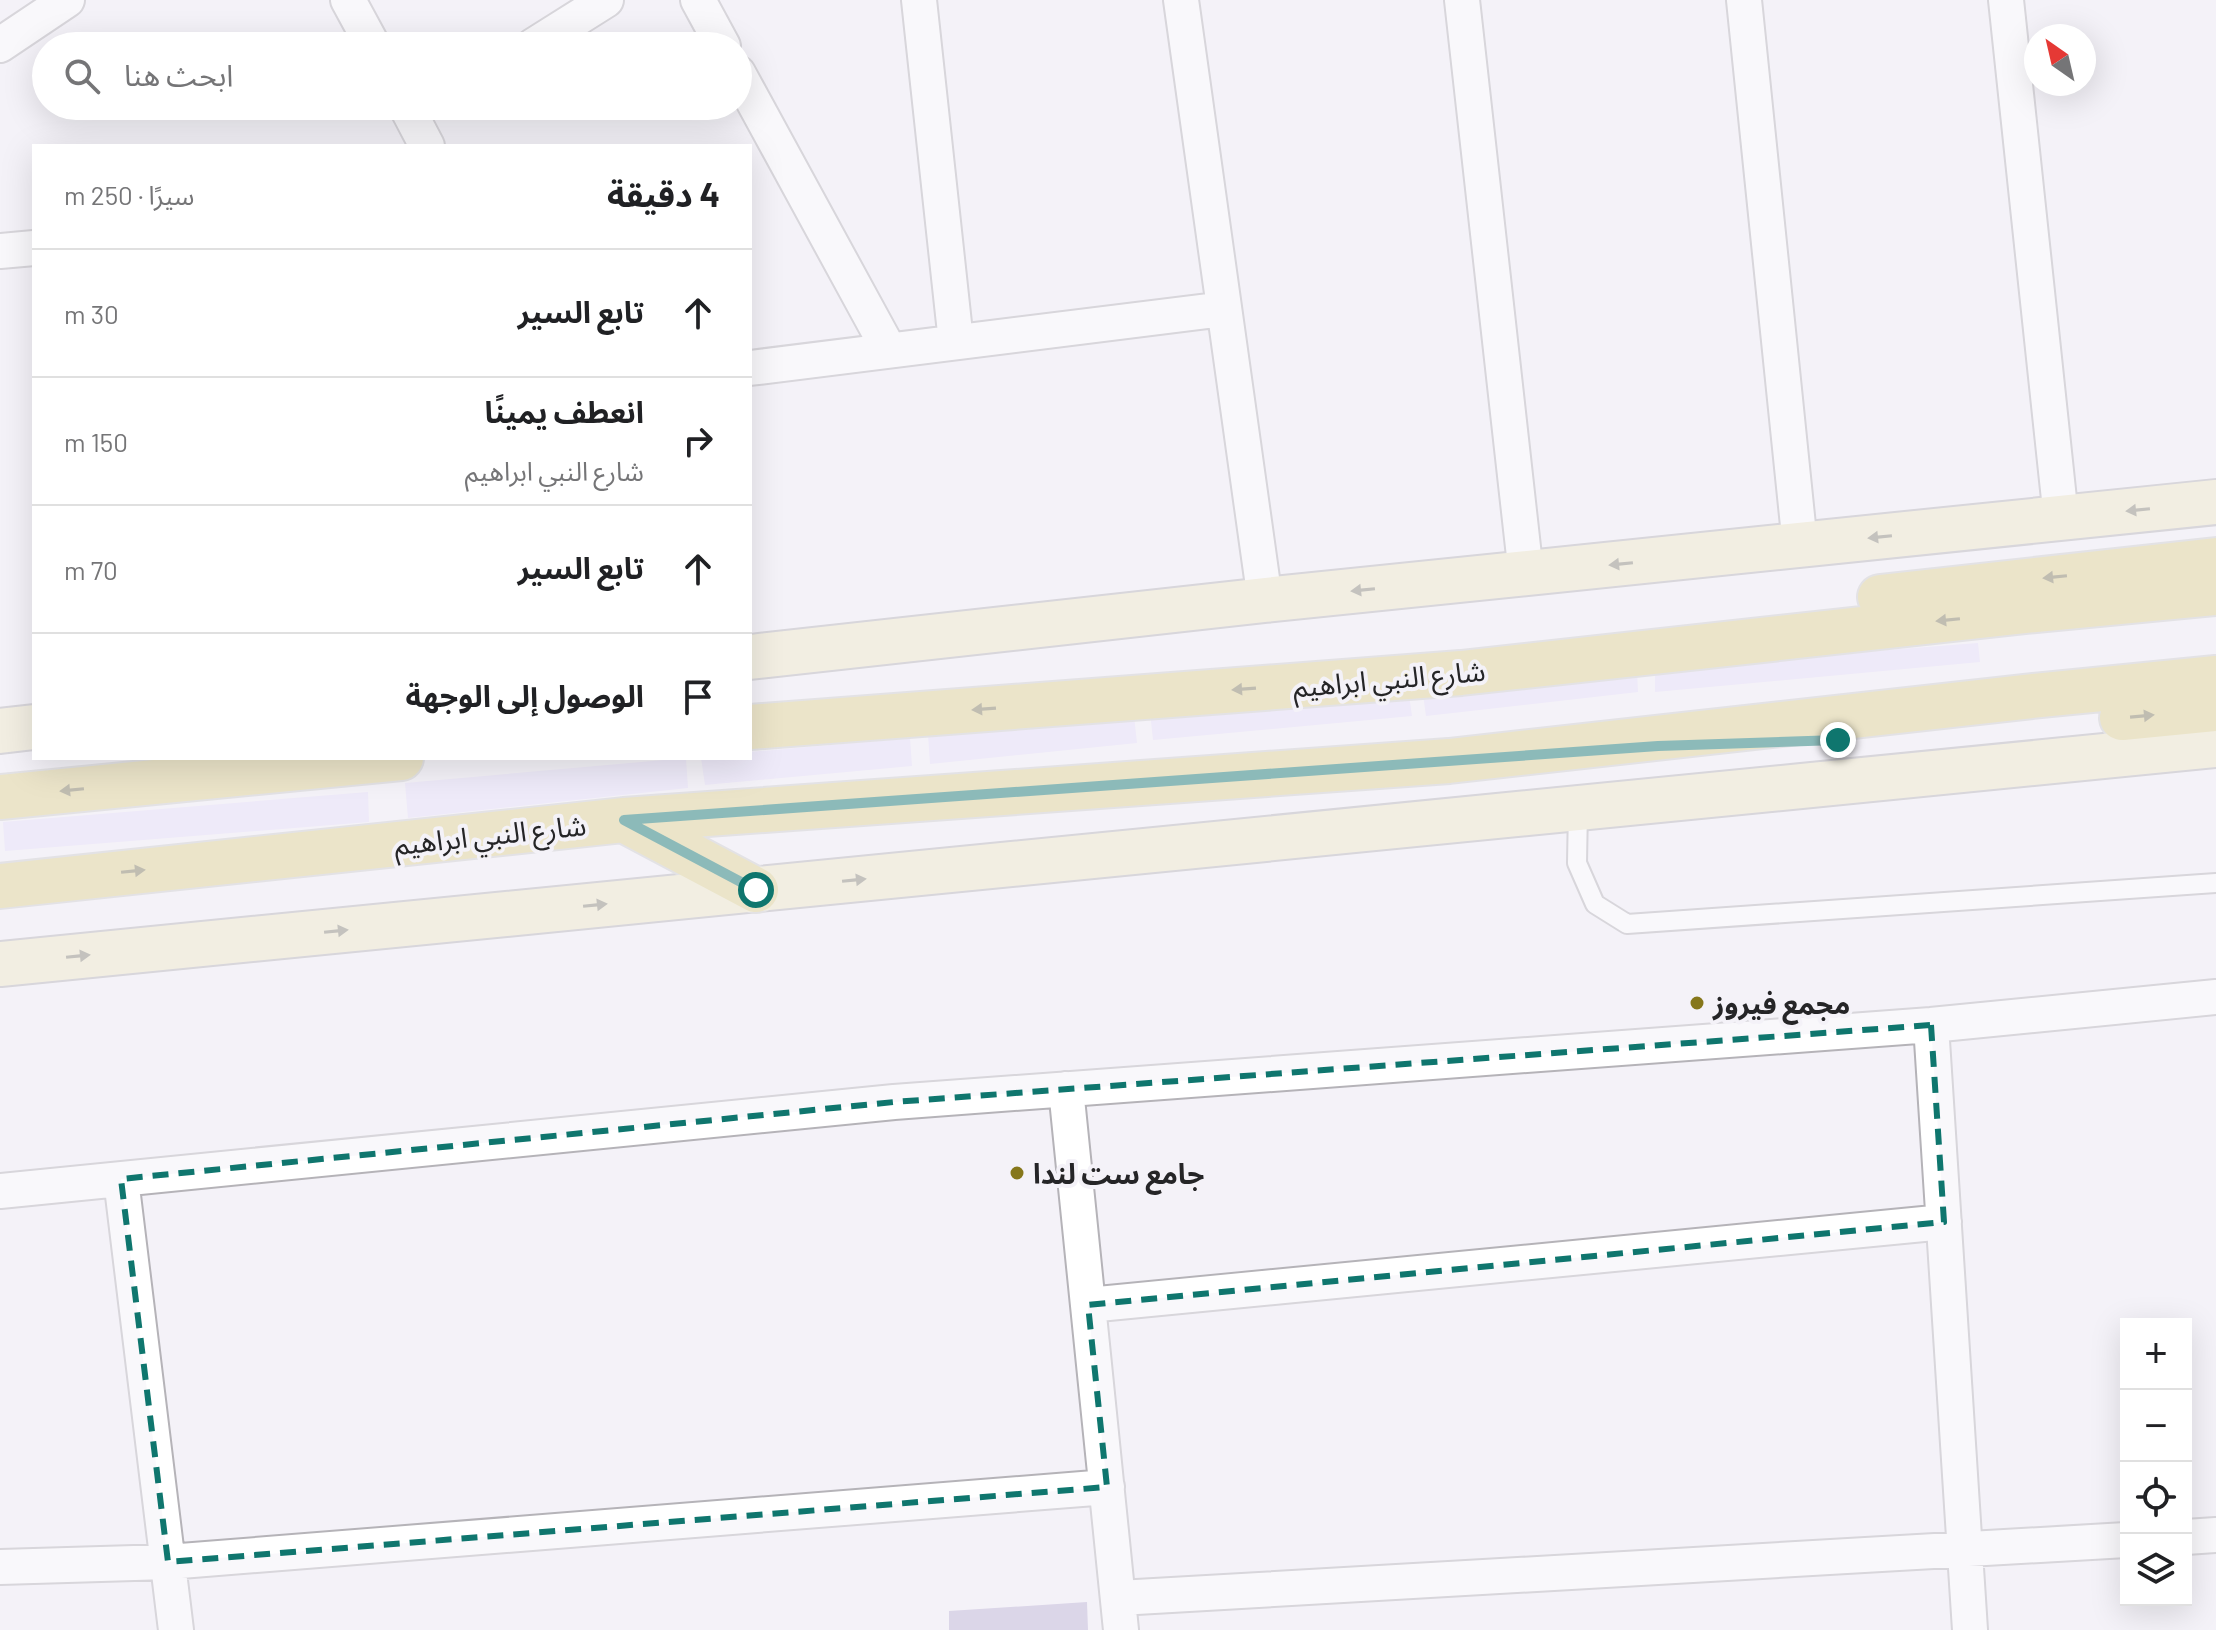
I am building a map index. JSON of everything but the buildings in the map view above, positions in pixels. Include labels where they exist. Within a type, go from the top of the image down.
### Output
[{"type":"main road","points":[[1461,673],[1608,648],[1796,608],[1975,585],[2216,560]]},
{"type":"main road","name":"شارع النبي ابراهيم","points":[[752,727],[1461,673],[2216,593]]},
{"type":"main road","name":"شارع النبي ابراهيم","points":[[0,886],[624,820],[1449,761],[2216,678]]},
{"type":"main road","points":[[1449,761],[1658,746],[1838,740],[2016,728],[2216,709]]},
{"type":"main road","points":[[0,797],[197,767],[356,760]]},
{"type":"main road","points":[[624,820],[756,890]]},
{"type":"street","points":[[0,45],[67,0]]},
{"type":"street","points":[[348,0],[365,32]]},
{"type":"street","points":[[555,32],[606,0]]},
{"type":"street","points":[[698,0],[715,32]]},
{"type":"street","points":[[919,0],[956,342]]},
{"type":"street","points":[[1181,0],[1265,600]]},
{"type":"street","points":[[1462,0],[1526,574]]},
{"type":"street","points":[[1744,0],[1800,545]]},
{"type":"street","points":[[2006,0],[2061,518]]},
{"type":"street","points":[[752,99],[889,350]]},
{"type":"street","points":[[0,251],[32,248]]},
{"type":"street","points":[[752,368],[1224,309]]},
{"type":"street","points":[[752,657],[1265,600],[2216,502]]},
{"type":"street","points":[[0,731],[32,727]]},
{"type":"street","points":[[0,964],[2216,745]]},
{"type":"street","points":[[0,1191],[878,1104],[1931,1025],[2216,997]]},
{"type":"street","points":[[1931,1025],[1970,1630]]},
{"type":"street","points":[[1066,1089],[1120,1614],[2120,1540]]},
{"type":"street","points":[[121,1179],[176,1630]]},
{"type":"street","points":[[1088,1305],[1944,1222]]},
{"type":"street","points":[[0,1567],[168,1562],[1107,1487]]},
{"type":"street","points":[[2192,1537],[2216,1535]]},
{"type":"lane","points":[[1578,808],[1577,863],[1595,904],[1627,924],[2216,883]]},
{"type":"highlighted area","points":[[1931,1025],[1944,1222],[1088,1305],[1107,1487],[168,1562],[121,1179],[894,1102]]},
{"type":"shaded area","points":[[1978,643],[1980,662],[1655,692],[1655,668]]},
{"type":"shaded area","points":[[1637,671],[1638,692],[1426,716],[1422,687]]},
{"type":"shaded area","points":[[1408,688],[1412,716],[1153,740],[1150,712]]},
{"type":"shaded area","points":[[1134,716],[1137,743],[930,764],[928,734]]},
{"type":"shaded area","points":[[910,738],[912,766],[705,785],[701,760],[752,760],[752,752]]},
{"type":"shaded area","points":[[686,760],[688,788],[408,818],[405,783]]},
{"type":"shaded area","points":[[368,792],[369,822],[5,851],[3,822]]},
{"type":"place","name":"مجمع فيروز","points":[[1697,1003]]},
{"type":"place","name":"جامع ست لندا","points":[[1017,1173]]},
{"type":"route","points":[[756,890],[624,820],[1658,746],[1838,740]]}]
